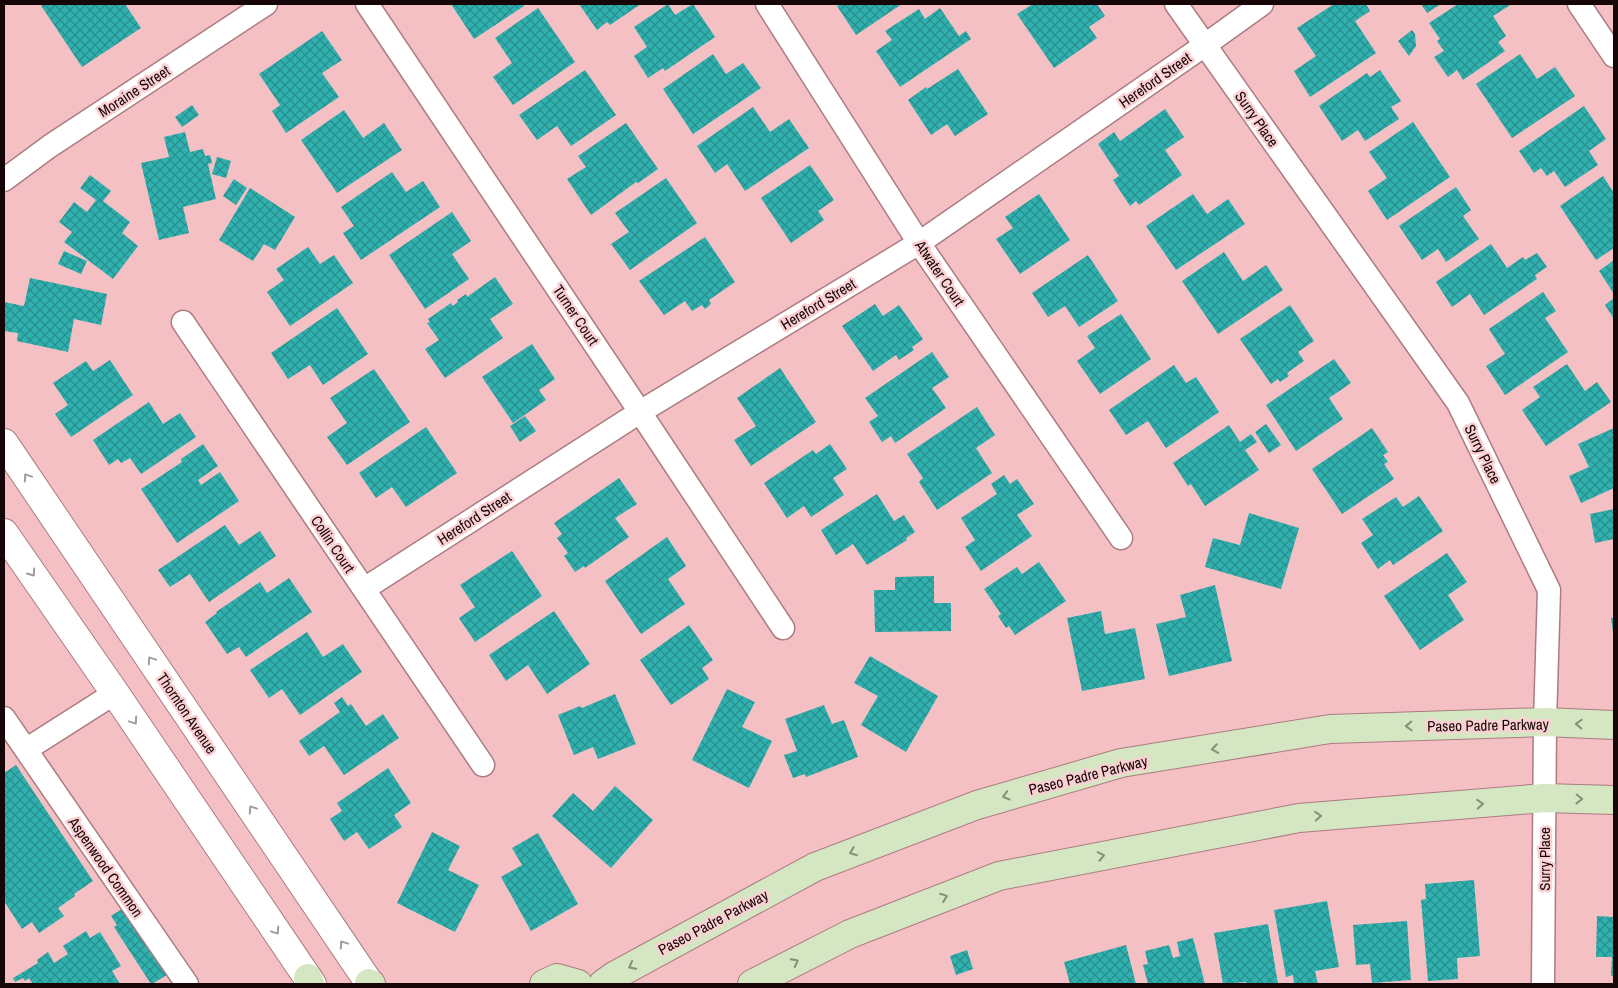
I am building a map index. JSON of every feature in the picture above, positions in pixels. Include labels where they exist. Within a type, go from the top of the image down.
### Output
[{"type":"main road","name":"Paseo Padre Parkway","points":[[603,984],[614,976],[815,867],[977,805],[1122,764],[1330,729],[1545,722],[1614,725]]},
{"type":"main road","points":[[752,984],[850,934],[999,876],[1299,818],[1544,798],[1614,800]]},
{"type":"main road","points":[[544,984],[557,978],[578,984]]},
{"type":"street","name":"Moraine Street","points":[[4,180],[50,146],[266,4]]},
{"type":"street","name":"Turner Court","points":[[367,4],[783,628]]},
{"type":"street","name":"Atwater Court","points":[[767,4],[919,243],[1121,538]]},
{"type":"street","name":"Surry Place","points":[[1176,4],[1458,403],[1549,590],[1545,722],[1543,984]]},
{"type":"street","name":"Hereford Street","points":[[364,588],[640,412],[919,243],[1262,4]]},
{"type":"street","points":[[1579,4],[1614,56]]},
{"type":"street","name":"Collin Court","points":[[183,322],[483,765]]},
{"type":"street","name":"Thornton Avenue","points":[[4,442],[370,984]]},
{"type":"street","points":[[4,533],[115,693],[310,982]]},
{"type":"street","points":[[27,749],[115,693]]},
{"type":"street","name":"Aspenwood Common","points":[[4,718],[187,984]]},
{"type":"building","points":[[40,4],[125,4],[141,28],[82,67]]},
{"type":"building","points":[[451,4],[523,4],[524,6],[474,39]]},
{"type":"building","points":[[579,4],[641,4],[610,25],[607,22],[597,30]]},
{"type":"building","points":[[668,4],[675,15],[693,4],[715,37],[665,71],[663,68],[648,78],[634,56],[647,47],[634,27]]},
{"type":"building","points":[[840,4],[902,4],[856,35],[837,6]]},
{"type":"building","points":[[1033,4],[1097,4],[1105,16],[1089,27],[1097,38],[1054,68],[1017,14]]},
{"type":"building","points":[[1334,4],[1366,4],[1370,11],[1355,21],[1376,53],[1310,97],[1294,71],[1316,56],[1297,28]]},
{"type":"building","points":[[1421,4],[1441,4],[1427,13]]},
{"type":"building","points":[[1458,4],[1512,4],[1493,16],[1506,36],[1498,42],[1505,51],[1463,80],[1457,70],[1448,77],[1434,57],[1444,51],[1437,41],[1440,39],[1429,23]]},
{"type":"building","points":[[538,8],[575,62],[513,105],[493,77],[512,63],[495,38]]},
{"type":"building","points":[[940,8],[959,36],[966,31],[971,39],[900,87],[876,51],[892,40],[885,31],[919,9],[925,19]]},
{"type":"building","points":[[1412,30],[1415,34],[1416,46],[1409,56],[1398,41]]},
{"type":"building","points":[[322,31],[342,60],[322,73],[339,97],[286,133],[272,111],[280,105],[259,74]]},
{"type":"building","points":[[713,54],[726,74],[743,63],[761,88],[693,134],[663,89]]},
{"type":"building","points":[[1520,54],[1537,79],[1555,67],[1575,96],[1512,138],[1476,84]]},
{"type":"building","points":[[958,69],[988,114],[955,136],[947,124],[931,135],[908,100],[926,87],[927,89]]},
{"type":"building","points":[[585,70],[616,115],[571,146],[557,126],[537,140],[519,115]]},
{"type":"building","points":[[1380,70],[1401,101],[1391,107],[1399,119],[1365,141],[1358,130],[1342,141],[1319,106],[1367,73],[1370,77]]},
{"type":"building","points":[[192,105],[199,115],[182,127],[175,117]]},
{"type":"building","points":[[1584,106],[1606,139],[1589,151],[1598,165],[1565,187],[1554,171],[1547,176],[1541,168],[1534,173],[1519,151]]},
{"type":"building","points":[[753,107],[770,132],[789,119],[809,148],[745,191],[727,164],[715,173],[697,146]]},
{"type":"building","points":[[1165,109],[1184,137],[1165,150],[1182,175],[1139,205],[1136,201],[1130,206],[1113,180],[1119,176],[1098,144],[1114,132],[1120,141]]},
{"type":"building","points":[[344,110],[363,138],[384,123],[402,150],[337,193],[301,140]]},
{"type":"building","points":[[1413,122],[1450,177],[1387,220],[1368,191],[1387,178],[1369,152]]},
{"type":"building","points":[[626,123],[658,169],[638,183],[636,182],[591,215],[567,179],[586,167],[578,156]]},
{"type":"building","points":[[185,132],[190,152],[203,149],[205,156],[210,155],[212,163],[208,164],[216,199],[183,207],[189,233],[159,240],[141,163],[169,157],[164,137]]},
{"type":"building","points":[[217,157],[231,161],[226,178],[212,174]]},
{"type":"building","points":[[810,165],[834,200],[818,211],[824,220],[791,243],[761,198]]},
{"type":"building","points":[[392,172],[406,192],[423,181],[440,207],[361,260],[343,233],[354,226],[341,207]]},
{"type":"building","points":[[90,175],[111,191],[103,201],[130,222],[122,233],[138,246],[113,279],[64,242],[72,232],[59,222],[74,202],[87,212],[96,200],[80,188]]},
{"type":"building","points":[[1603,176],[1614,193],[1614,248],[1596,260],[1560,206]]},
{"type":"building","points":[[666,178],[697,223],[630,270],[611,244],[629,232],[615,213]]},
{"type":"building","points":[[234,179],[247,188],[236,205],[223,196]]},
{"type":"building","points":[[1456,187],[1471,210],[1463,216],[1479,239],[1446,262],[1438,249],[1422,260],[1399,226]]},
{"type":"building","points":[[250,188],[295,217],[275,250],[264,244],[253,261],[219,240]]},
{"type":"building","points":[[1039,194],[1070,240],[1020,274],[996,239],[1013,228],[1005,217]]},
{"type":"building","points":[[1193,194],[1207,214],[1228,199],[1245,224],[1176,270],[1146,226]]},
{"type":"building","points":[[452,212],[471,241],[452,254],[469,279],[425,309],[389,255]]},
{"type":"building","points":[[705,237],[735,282],[709,300],[711,304],[705,309],[702,305],[692,311],[685,301],[664,315],[639,281]]},
{"type":"building","points":[[1491,244],[1507,268],[1523,257],[1525,260],[1537,253],[1547,267],[1535,275],[1537,279],[1484,315],[1470,294],[1452,307],[1436,282]]},
{"type":"building","points":[[308,247],[320,264],[334,255],[353,283],[290,326],[267,292],[284,280],[276,269]]},
{"type":"building","points":[[64,251],[87,261],[81,274],[58,264]]},
{"type":"building","points":[[1224,252],[1243,281],[1266,265],[1283,290],[1218,334],[1182,281]]},
{"type":"building","points":[[1088,255],[1118,301],[1079,327],[1065,306],[1048,317],[1032,293]]},
{"type":"building","points":[[1614,260],[1614,294],[1599,271]]},
{"type":"building","points":[[495,277],[513,304],[490,319],[503,338],[445,378],[425,349],[439,340],[427,323],[430,322],[428,319],[451,303],[453,306],[458,302],[457,300],[466,294],[467,297]]},
{"type":"building","points":[[30,278],[107,294],[101,325],[74,319],[68,352],[17,341],[18,333],[4,331],[4,302],[24,306]]},
{"type":"building","points":[[1543,292],[1556,311],[1545,318],[1568,352],[1505,395],[1486,366],[1505,354],[1489,329]]},
{"type":"building","points":[[1614,298],[1614,319],[1605,305]]},
{"type":"building","points":[[875,304],[883,316],[899,305],[923,339],[912,347],[914,350],[899,360],[896,355],[873,371],[842,326]]},
{"type":"building","points":[[1290,305],[1314,341],[1298,352],[1304,361],[1287,373],[1289,376],[1280,382],[1278,379],[1271,384],[1240,339]]},
{"type":"building","points":[[337,308],[368,354],[323,385],[310,365],[288,379],[271,353]]},
{"type":"building","points":[[1121,314],[1151,359],[1100,394],[1077,361],[1095,348],[1087,336]]},
{"type":"building","points":[[532,344],[555,379],[539,390],[546,400],[513,423],[482,377]]},
{"type":"building","points":[[932,352],[949,377],[932,388],[946,408],[895,443],[891,436],[882,442],[869,422],[878,416],[865,398]]},
{"type":"building","points":[[1334,359],[1351,383],[1329,398],[1343,419],[1296,451],[1266,405]]},
{"type":"building","points":[[110,360],[133,395],[71,437],[55,414],[68,405],[53,383],[86,361],[93,371]]},
{"type":"building","points":[[1567,364],[1585,391],[1597,382],[1611,402],[1546,446],[1522,410],[1540,397],[1533,387]]},
{"type":"building","points":[[1174,365],[1186,383],[1196,377],[1219,412],[1166,448],[1148,421],[1126,435],[1109,410]]},
{"type":"building","points":[[780,368],[816,422],[751,466],[734,440],[756,426],[737,398]]},
{"type":"building","points":[[374,369],[410,422],[347,465],[327,437],[347,423],[330,398]]},
{"type":"building","points":[[149,402],[163,424],[180,413],[196,437],[141,474],[130,458],[121,463],[118,459],[109,465],[93,440]]},
{"type":"building","points":[[977,407],[995,435],[976,448],[992,473],[937,510],[919,482],[923,478],[907,454]]},
{"type":"building","points":[[525,416],[536,431],[520,442],[510,426]]},
{"type":"building","points":[[1266,424],[1281,445],[1269,453],[1255,432]]},
{"type":"building","points":[[1229,425],[1240,442],[1251,434],[1257,442],[1245,450],[1259,470],[1205,506],[1191,484],[1188,486],[1173,463]]},
{"type":"building","points":[[426,427],[457,473],[406,507],[392,487],[376,498],[359,473]]},
{"type":"building","points":[[1372,428],[1388,452],[1383,455],[1388,462],[1384,464],[1394,479],[1342,514],[1312,469]]},
{"type":"building","points":[[1614,428],[1614,488],[1581,503],[1569,476],[1589,467],[1578,444]]},
{"type":"building","points":[[203,444],[218,466],[198,480],[201,485],[220,472],[239,501],[177,543],[141,489],[182,462],[181,459]]},
{"type":"building","points":[[830,444],[847,469],[833,478],[844,495],[811,517],[804,506],[787,518],[764,483],[813,450],[816,454]]},
{"type":"building","points":[[1004,475],[1010,484],[1017,479],[1034,504],[1017,515],[1032,536],[981,571],[965,547],[975,540],[961,518],[997,494],[991,484]]},
{"type":"building","points":[[619,478],[637,504],[615,518],[629,537],[585,568],[584,566],[575,572],[564,556],[568,553],[557,538],[562,534],[554,523]]},
{"type":"building","points":[[877,494],[894,521],[904,515],[915,532],[906,538],[907,540],[867,565],[853,544],[836,555],[821,530]]},
{"type":"building","points":[[1419,496],[1443,531],[1393,565],[1390,560],[1378,569],[1361,543],[1373,535],[1362,519],[1396,497],[1403,507]]},
{"type":"building","points":[[1614,509],[1614,539],[1595,543],[1590,514]]},
{"type":"building","points":[[1249,513],[1299,528],[1281,589],[1205,567],[1213,538],[1240,545]]},
{"type":"building","points":[[225,525],[239,545],[260,531],[276,556],[209,602],[190,574],[170,587],[158,570]]},
{"type":"building","points":[[667,537],[686,566],[668,579],[685,604],[641,634],[605,581]]},
{"type":"building","points":[[512,551],[542,596],[475,642],[459,618],[475,607],[460,585]]},
{"type":"building","points":[[1447,553],[1467,582],[1448,595],[1464,620],[1420,650],[1384,596]]},
{"type":"building","points":[[1039,562],[1066,601],[1015,635],[1009,626],[1006,628],[998,616],[1001,614],[984,589],[1017,567],[1022,574]]},
{"type":"building","points":[[934,576],[934,603],[951,603],[951,631],[875,632],[874,590],[895,590],[895,577]]},
{"type":"building","points":[[289,578],[312,612],[246,657],[239,647],[227,654],[205,622],[216,612],[260,582],[267,593]]},
{"type":"building","points":[[1215,585],[1232,661],[1169,676],[1156,624],[1186,617],[1180,595]]},
{"type":"building","points":[[554,611],[590,664],[547,694],[528,665],[506,681],[489,655]]},
{"type":"building","points":[[1101,611],[1105,634],[1135,628],[1145,679],[1082,691],[1067,618]]},
{"type":"building","points":[[1611,618],[1614,618],[1614,632],[1613,632]]},
{"type":"building","points":[[689,625],[713,660],[702,668],[709,679],[671,705],[640,660]]},
{"type":"building","points":[[307,632],[323,657],[343,644],[362,672],[300,715],[282,689],[269,698],[250,670]]},
{"type":"building","points":[[870,656],[938,696],[906,752],[861,725],[878,696],[854,683]]},
{"type":"building","points":[[727,689],[755,702],[742,727],[772,741],[749,788],[692,760]]},
{"type":"building","points":[[615,694],[636,744],[598,759],[593,747],[574,755],[558,715],[580,706],[582,708]]},
{"type":"building","points":[[342,697],[348,706],[351,704],[366,726],[383,714],[399,738],[344,775],[324,746],[309,756],[299,741],[340,712],[334,703]]},
{"type":"building","points":[[824,705],[832,724],[844,720],[858,757],[806,777],[805,774],[793,778],[784,755],[797,751],[785,719]]},
{"type":"building","points":[[16,765],[93,881],[58,908],[64,916],[39,933],[32,922],[22,929],[4,901],[4,773]]},
{"type":"building","points":[[388,768],[411,803],[394,815],[402,827],[369,849],[357,832],[344,841],[330,819],[342,811],[337,803]]},
{"type":"building","points":[[615,786],[653,820],[611,868],[552,816],[573,793],[593,811]]},
{"type":"building","points":[[432,832],[460,846],[448,870],[479,885],[455,932],[397,903]]},
{"type":"building","points":[[538,833],[578,904],[531,931],[501,877],[522,865],[512,848]]},
{"type":"building","points":[[1474,880],[1480,956],[1457,958],[1458,979],[1428,981],[1421,900],[1426,899],[1425,884]]},
{"type":"building","points":[[1327,901],[1339,967],[1315,971],[1318,984],[1294,984],[1293,975],[1286,977],[1274,910]]},
{"type":"building","points":[[130,904],[173,971],[152,984],[114,927],[117,925],[111,916]]},
{"type":"building","points":[[1597,916],[1614,917],[1614,976],[1611,976],[1612,957],[1596,957]]},
{"type":"building","points":[[1407,921],[1411,980],[1372,983],[1370,964],[1356,965],[1353,925]]},
{"type":"building","points":[[1268,924],[1278,984],[1247,984],[1246,982],[1223,984],[1214,933]]},
{"type":"building","points":[[86,931],[90,938],[100,932],[121,966],[112,971],[120,984],[33,984],[29,978],[25,981],[23,978],[15,982],[13,978],[38,963],[37,960],[48,952],[54,963],[68,954],[63,946]]},
{"type":"building","points":[[1193,938],[1205,984],[1148,984],[1143,965],[1148,964],[1145,951],[1169,945],[1173,958],[1180,956],[1177,942]]},
{"type":"building","points":[[1126,945],[1136,984],[1070,984],[1064,962]]},
{"type":"building","points":[[967,950],[973,969],[956,975],[950,956]]}]
